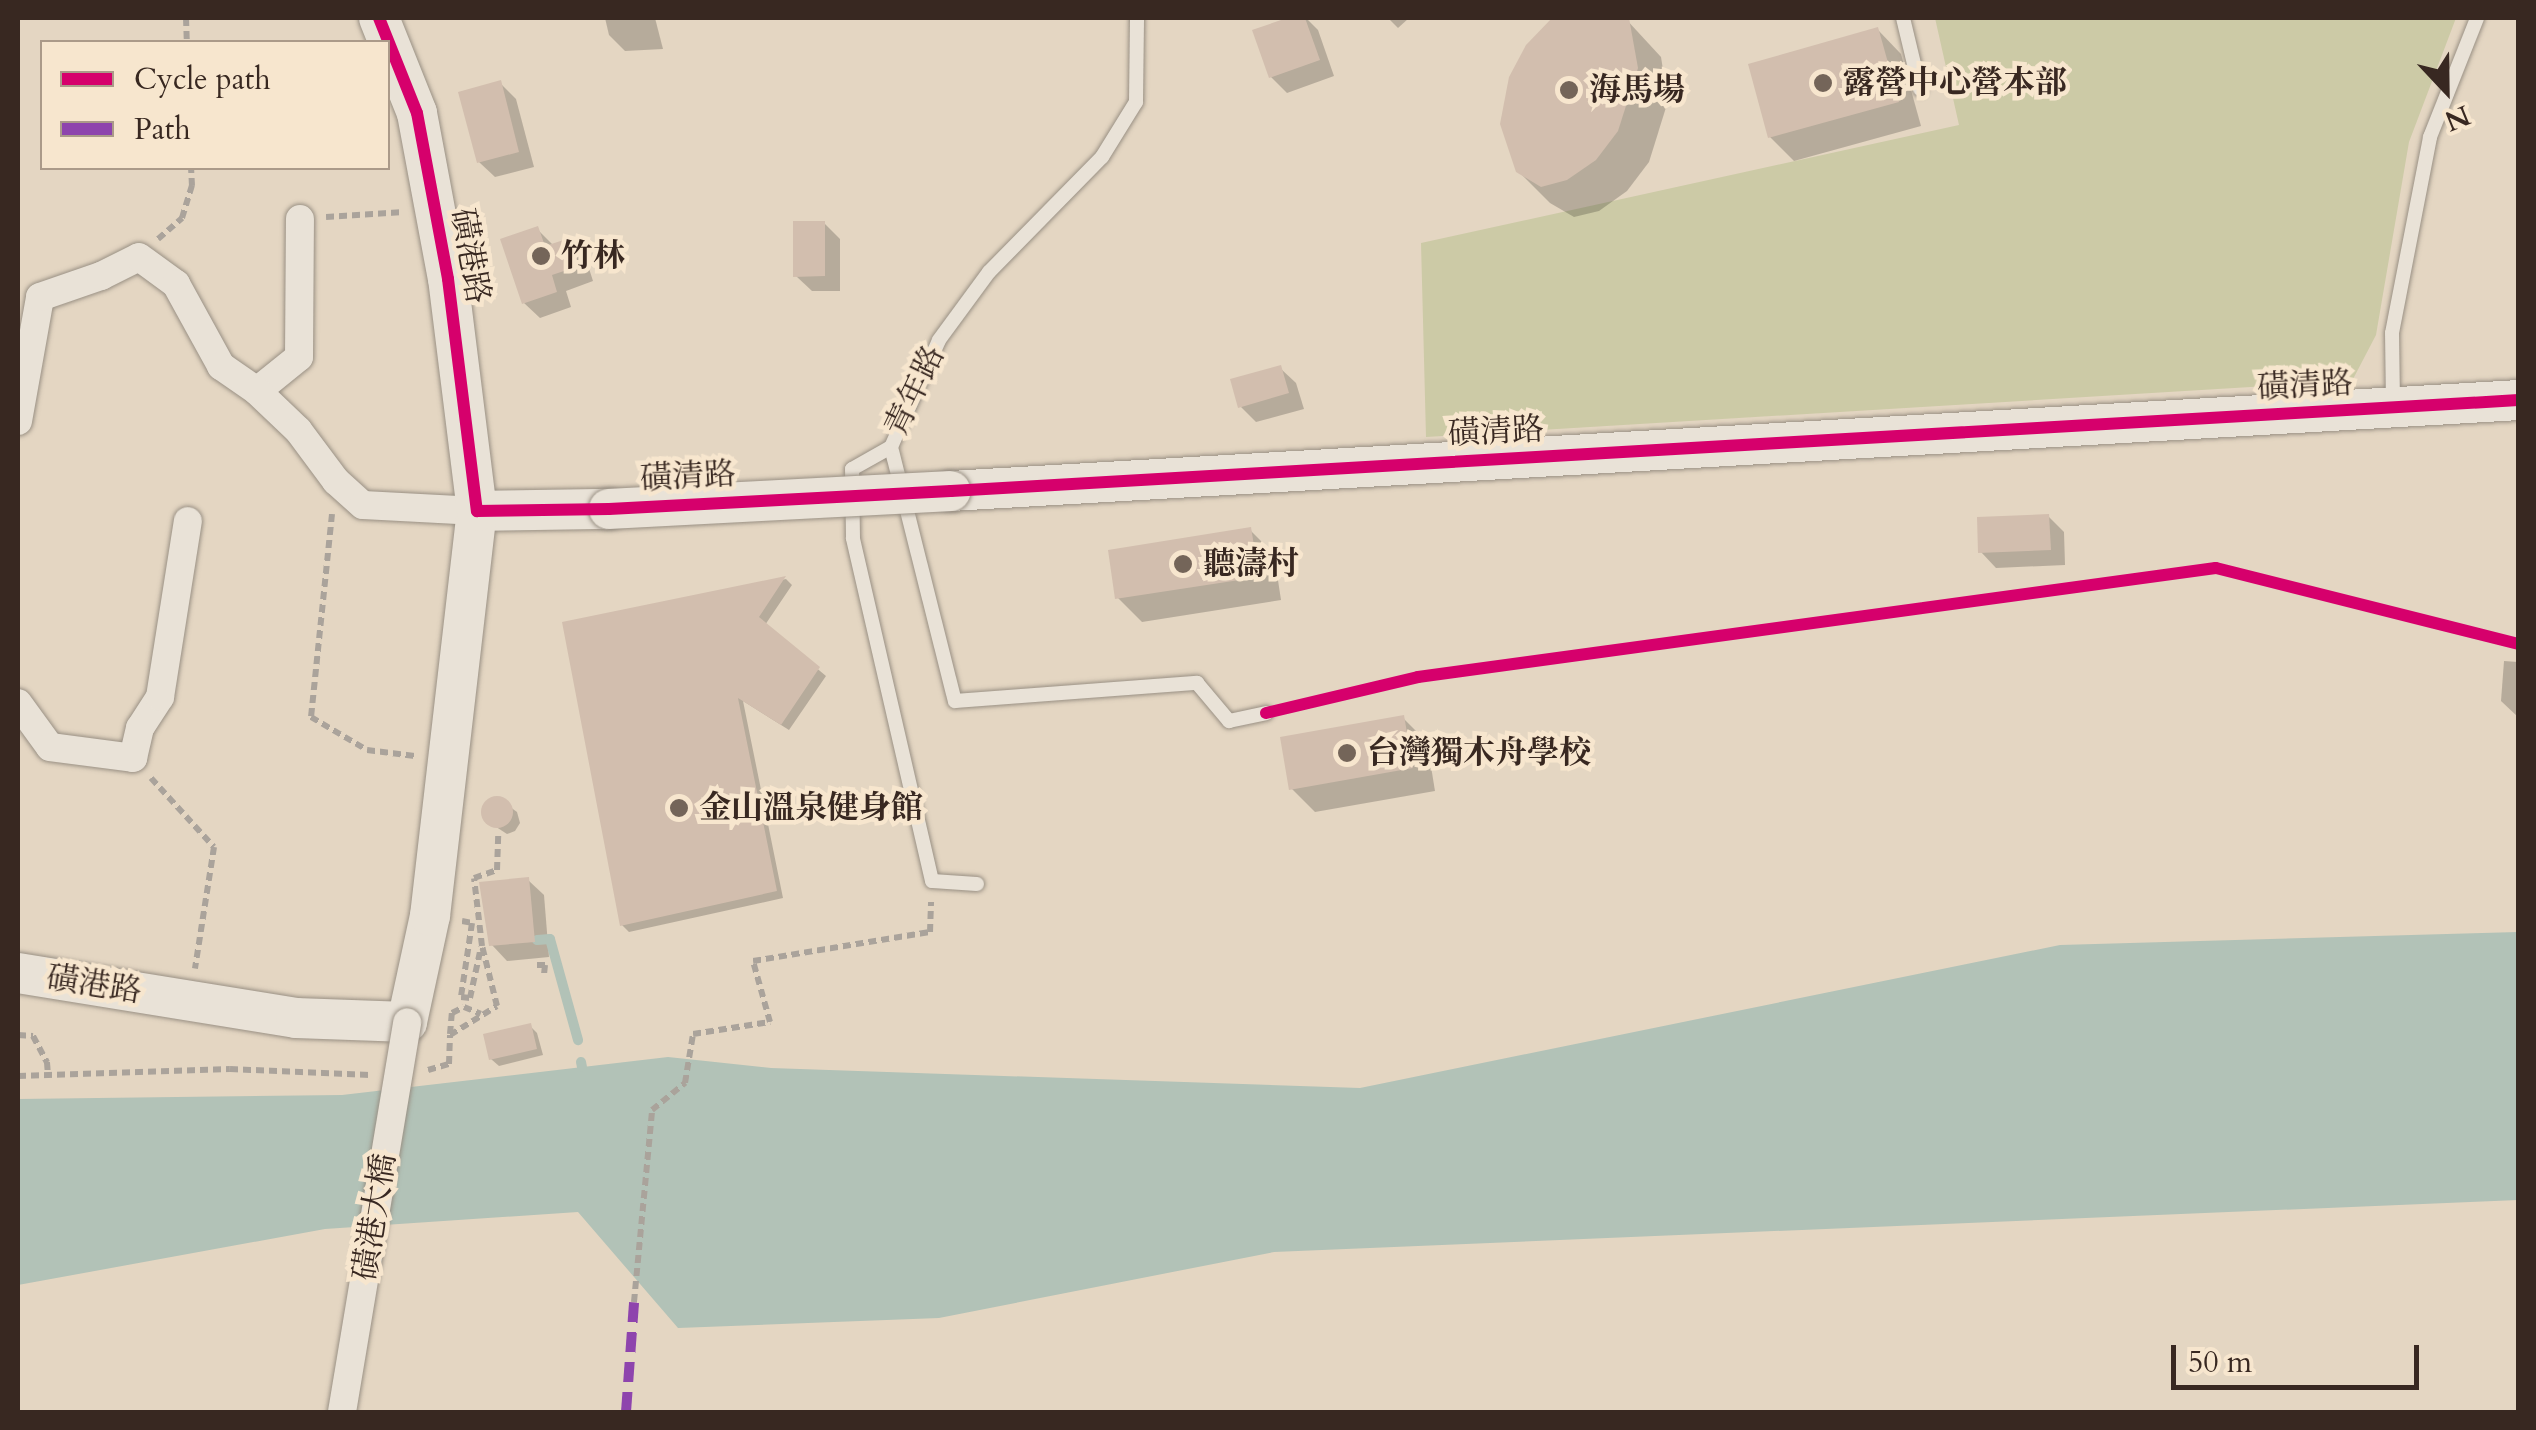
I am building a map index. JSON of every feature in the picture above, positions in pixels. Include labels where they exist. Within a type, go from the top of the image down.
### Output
[{"type":"street","name":"磺港路","points":[[18,974],[296,1018],[408,1022],[430,916],[477,511],[448,279],[417,113],[390,46]]},
{"type":"street","points":[[257,391],[298,357],[300,219]]},
{"type":"street","points":[[18,421],[40,297],[102,276],[139,257],[176,284],[220,366],[257,391],[298,430],[336,481],[363,505],[477,511]]},
{"type":"street","name":"磺清路","points":[[477,511],[609,509],[2518,400]]},
{"type":"street","points":[[18,703],[50,747],[133,758],[140,728],[160,697],[188,520]]},
{"type":"street","name":"磺港大橋","points":[[342,1412],[408,1022]]},
{"type":"lane","name":"青年路","points":[[932,881],[853,538],[852,469],[891,447],[938,340],[989,272],[1102,157],[1136,102],[1137,18]]},
{"type":"lane","points":[[1903,18],[1920,89]]},
{"type":"lane","points":[[2393,408],[2392,333],[2430,137],[2477,18]]},
{"type":"lane","points":[[891,447],[955,701],[1197,683],[1229,721],[1266,712]]},
{"type":"lane","points":[[932,881],[977,884]]},
{"type":"path","points":[[139,257],[182,218],[192,186],[191,170]]},
{"type":"path","points":[[300,219],[434,210]]},
{"type":"path","points":[[336,481],[310,717],[368,750],[451,760]]},
{"type":"path","points":[[133,758],[214,847],[190,1000]]},
{"type":"path","points":[[450,1035],[497,1006],[482,946],[474,878],[497,870],[498,832]]},
{"type":"path","points":[[634,1302],[652,1110],[684,1083],[694,1034],[770,1022],[753,961],[930,932],[932,881]]},
{"type":"path","points":[[460,921],[472,922],[461,997],[470,998],[476,956],[482,946]]},
{"type":"path","points":[[536,965],[545,965],[544,974]]},
{"type":"path","points":[[412,1072],[448,1064],[452,1013],[464,1007],[482,1014]]},
{"type":"path","points":[[18,1036],[34,1036],[47,1062],[48,1075]]},
{"type":"path","points":[[18,1076],[230,1068],[374,1074]]},
{"type":"shaded area","points":[[1935,18],[2456,18],[2409,142],[2376,335],[2352,381],[1426,437],[1421,243],[1959,125]]},
{"type":"shaded area","points":[[2518,932],[2518,1200],[1274,1252],[939,1318],[678,1328],[578,1212],[325,1229],[18,1285],[18,1099],[342,1095],[668,1057],[771,1068],[1360,1088],[2060,945]]},
{"type":"building","points":[[1287,18],[1305,18],[1320,60],[1269,78],[1252,30]]},
{"type":"building","name":"海馬場","points":[[1552,18],[1629,18],[1638,68],[1618,131],[1596,160],[1567,180],[1541,187],[1516,172],[1500,124],[1509,77],[1526,45]]},
{"type":"building","name":"露營中心營本部","points":[[1878,27],[1899,102],[1768,138],[1748,64]]},
{"type":"building","points":[[501,80],[519,152],[477,163],[458,92]]},
{"type":"building","points":[[793,221],[825,221],[825,276],[793,277]]},
{"type":"building","name":"竹林","points":[[538,226],[545,246],[570,238],[579,266],[552,275],[557,292],[522,304],[500,239]]},
{"type":"building","points":[[1281,365],[1289,393],[1238,408],[1230,379]]},
{"type":"building","points":[[2049,514],[2051,550],[1978,553],[1977,517]]},
{"type":"building","name":"聽濤村","points":[[1251,527],[1259,577],[1115,599],[1108,550]]},
{"type":"building","name":"金山溫泉健身館","points":[[786,576],[759,617],[820,667],[781,725],[738,698],[777,891],[620,926],[562,622]]},
{"type":"building","name":"台灣獨木舟學校","points":[[1404,715],[1413,768],[1289,790],[1280,737]]},
{"type":"building","points":[[497,796],[508,801],[513,812],[508,823],[497,828],[486,823],[481,812],[486,801]]},
{"type":"building","points":[[529,877],[535,942],[489,946],[479,882]]},
{"type":"building","points":[[531,1023],[537,1049],[489,1060],[483,1034]]},
{"type":"waterway","points":[[537,940],[550,939],[578,1040]]},
{"type":"waterway","points":[[581,1062],[582,1067]]},
{"type":"marked path","points":[[626,1412],[634,1302]]},
{"type":"cycle path","points":[[379,18],[388,40]]},
{"type":"cycle path","points":[[390,46],[417,113],[448,279],[477,511],[609,509],[951,491],[2518,400]]},
{"type":"cycle path","points":[[1266,713],[1418,677],[2216,568],[2518,644]]},
{"type":"place","name":"露營中心營本部","points":[[1823,83]]},
{"type":"place","name":"海馬場","points":[[1569,90]]},
{"type":"place","name":"竹林","points":[[541,256]]},
{"type":"place","name":"聽濤村","points":[[1183,564]]},
{"type":"place","name":"台灣獨木舟學校","points":[[1347,753]]},
{"type":"place","name":"金山溫泉健身館","points":[[679,808]]}]
